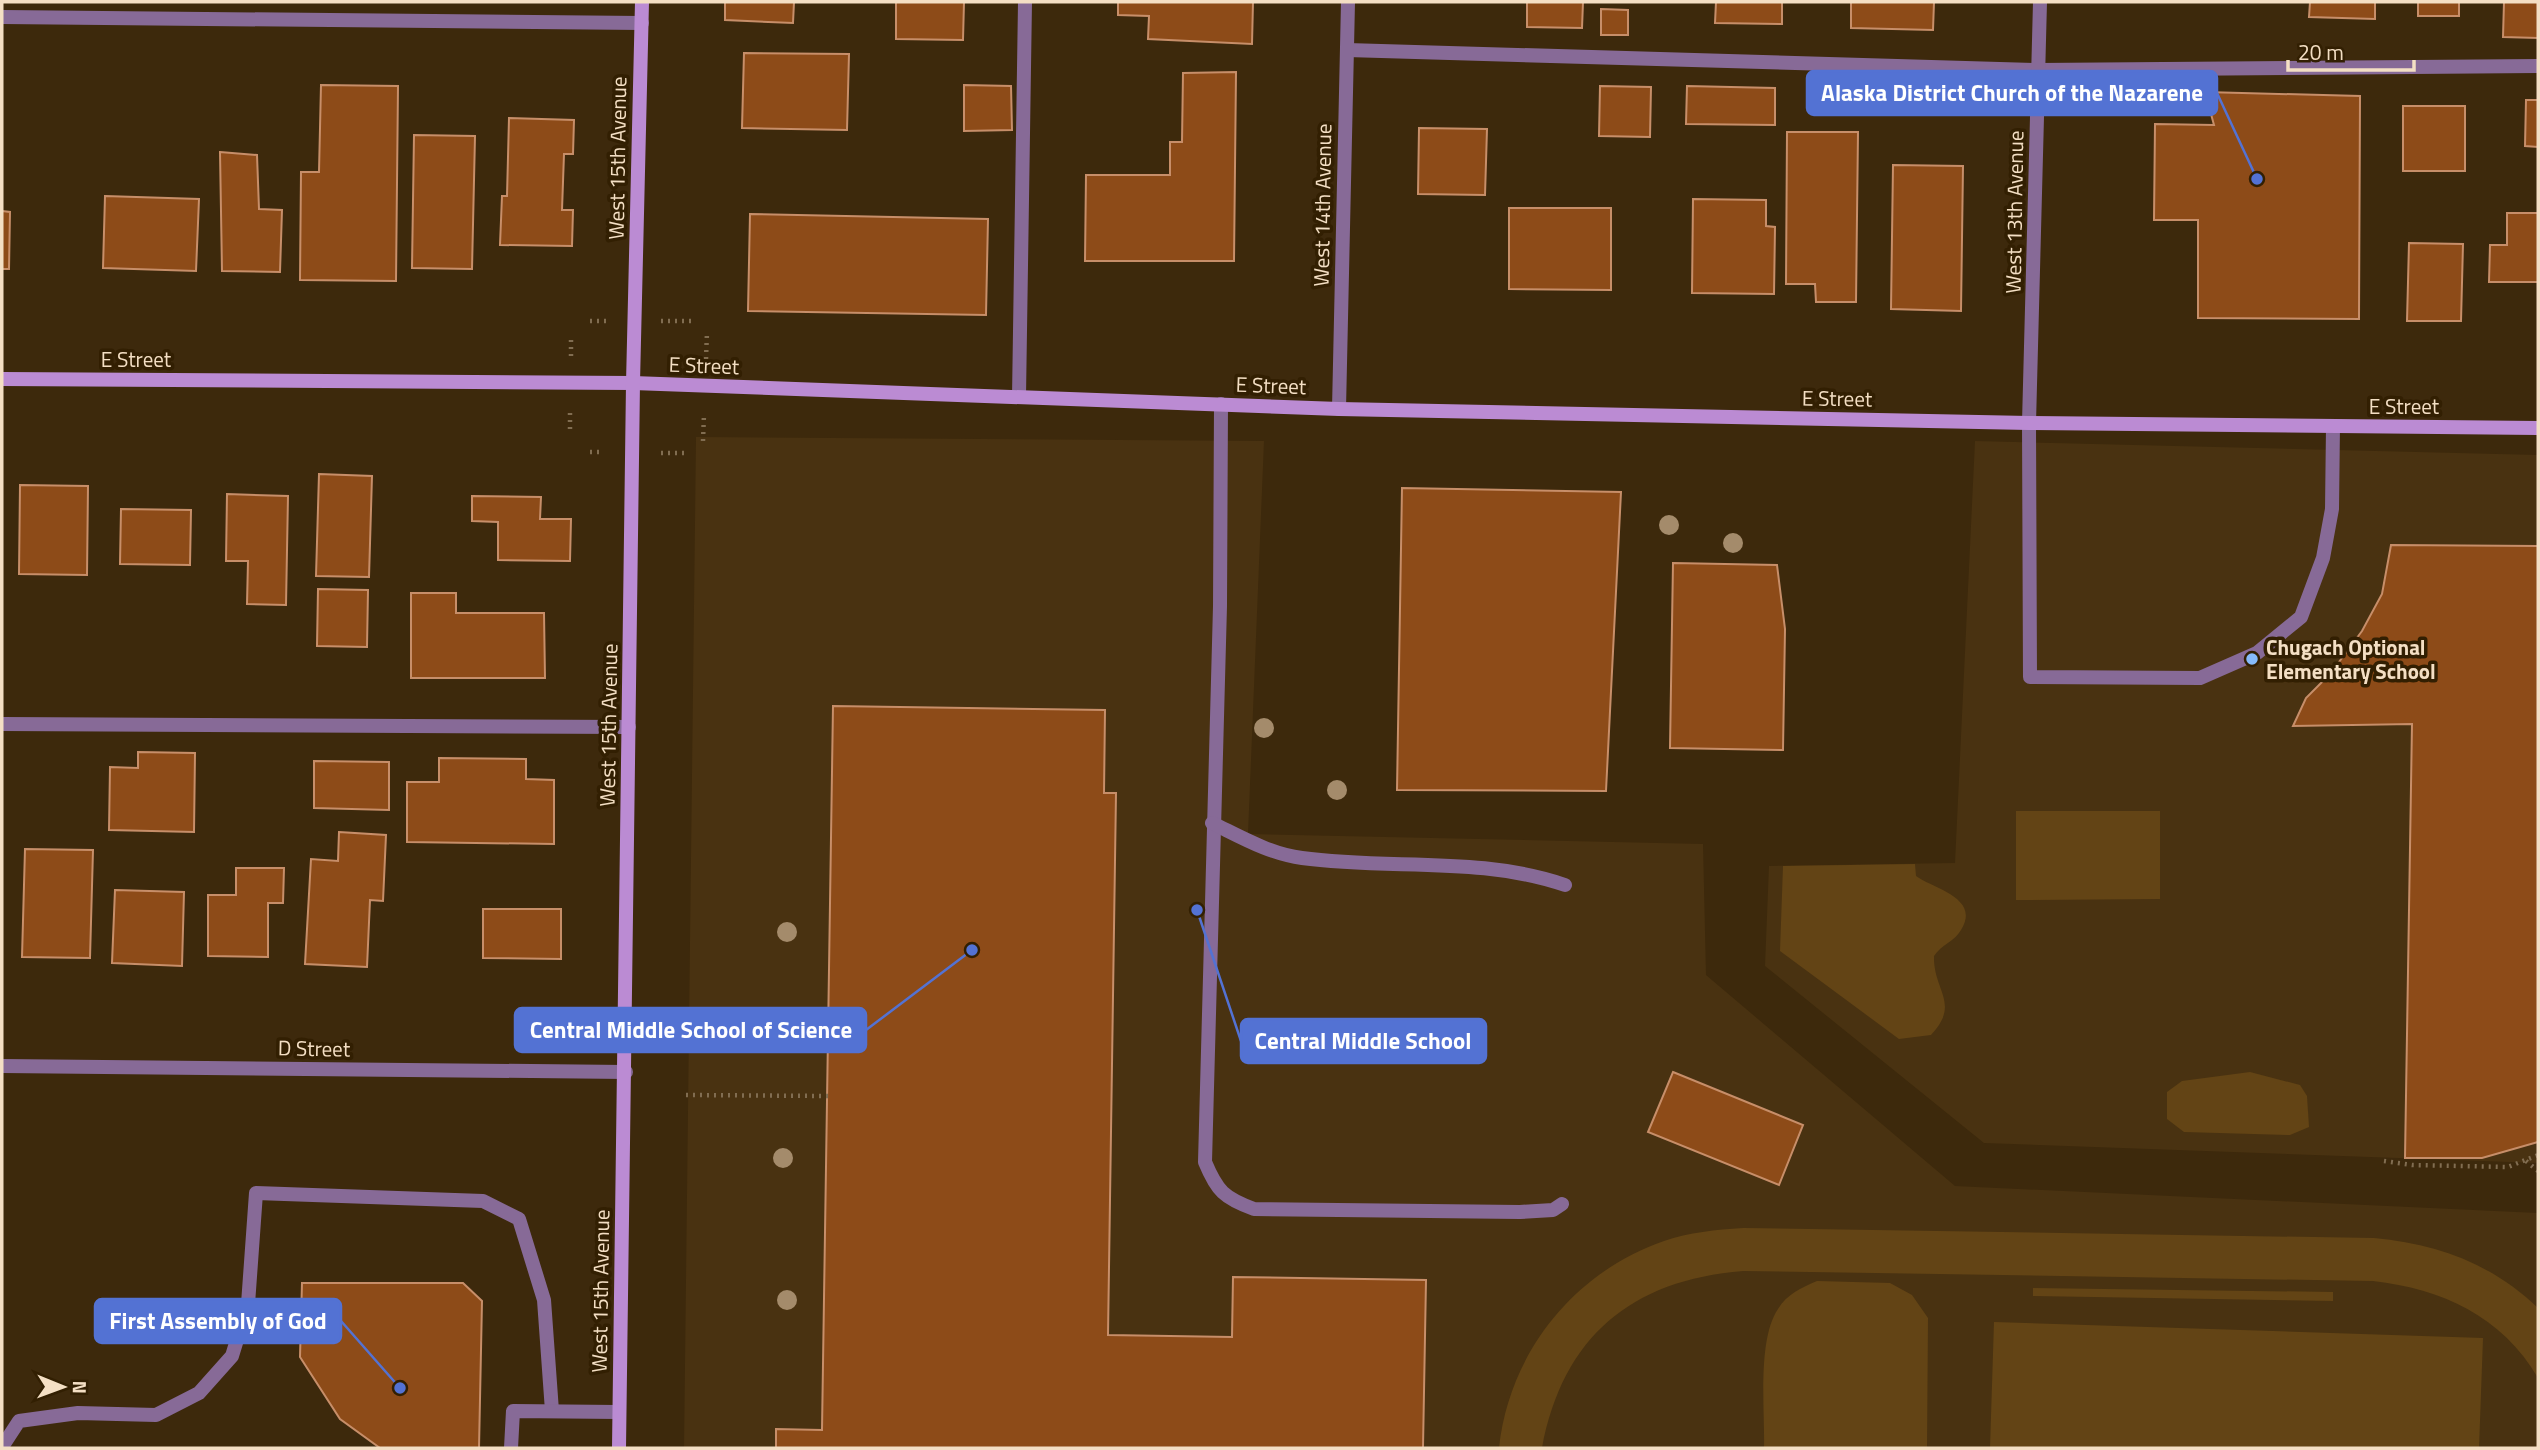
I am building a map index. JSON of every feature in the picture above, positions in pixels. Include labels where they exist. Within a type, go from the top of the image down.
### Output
[{"type":"main road","name":"West 15th Avenue","points":[[618,1448],[626,1072],[633,383],[642,2]]},
{"type":"main road","name":"E Street","points":[[2,379],[633,383],[1339,409],[2029,423],[2538,428]]},
{"type":"street","points":[[1018,397],[1026,2]]},
{"type":"street","name":"West 14th Avenue","points":[[1339,409],[1348,2]]},
{"type":"street","name":"West 13th Avenue","points":[[2040,2],[2029,423],[2030,677],[2200,678],[2258,653],[2301,617],[2323,558],[2332,509],[2333,426]]},
{"type":"street","points":[[2,17],[642,23]]},
{"type":"street","points":[[1347,50],[2038,70],[2538,66]]},
{"type":"street","points":[[1221,404],[1220,606],[1212,823],[1205,1162],[1213,1183],[1229,1200],[1254,1209],[1520,1212],[1553,1209],[1562,1204]]},
{"type":"street","points":[[2,724],[629,727]]},
{"type":"street","points":[[1212,823],[1263,848],[1300,858],[1502,869],[1565,885]]},
{"type":"street","name":"D Street","points":[[2,1066],[626,1072]]},
{"type":"street","points":[[2,1447],[19,1421],[78,1413],[156,1415],[200,1393],[232,1356],[248,1304],[256,1193],[483,1201],[519,1219],[544,1300],[552,1412]]},
{"type":"street","points":[[512,1448],[513,1412],[618,1412]]},
{"type":"path","points":[[686,1095],[828,1096]]},
{"type":"path","points":[[2384,1161],[2412,1165],[2508,1167],[2538,1155]]},
{"type":"path","points":[[2525,1160],[2538,1171]]},
{"type":"shaded area","points":[[696,437],[1264,441],[1248,834],[1703,844],[1706,975],[1955,1186],[2538,1213],[2538,1448],[684,1448]]},
{"type":"shaded area","name":"Chugach Optional Elementary School","points":[[1975,441],[2538,455],[2538,1163],[1984,1143],[1765,966],[1769,866],[1955,863]]},
{"type":"shaded area","points":[[2016,811],[2160,811],[2160,899],[2016,900]]},
{"type":"shaded area","points":[[1915,864],[1916,876],[1960,902],[1966,919],[1958,934],[1934,956],[1937,979],[1945,1005],[1940,1024],[1931,1035],[1899,1039],[1780,951],[1783,866]]},
{"type":"shaded area","points":[[2250,1072],[2300,1085],[2307,1096],[2309,1127],[2290,1135],[2184,1132],[2167,1119],[2167,1092],[2182,1081]]},
{"type":"shaded area","points":[[1743,1228],[2374,1238],[2420,1245],[2462,1258],[2482,1268],[2520,1292],[2538,1308],[2538,1378],[2507,1338],[2468,1309],[2423,1291],[2373,1281],[1743,1271],[1703,1277],[1667,1287],[1636,1302],[1608,1321],[1585,1346],[1567,1375],[1552,1409],[1542,1448],[1499,1448],[1505,1413],[1516,1380],[1532,1349],[1552,1320],[1575,1295],[1602,1273],[1631,1255],[1664,1241],[1693,1233]]},
{"type":"shaded area","points":[[1817,1281],[1890,1283],[1912,1295],[1928,1318],[1927,1448],[1764,1448],[1765,1357],[1771,1322],[1790,1295]]},
{"type":"shaded area","points":[[2033,1288],[2333,1292],[2333,1301],[2033,1296]]},
{"type":"shaded area","points":[[1994,1322],[2483,1338],[2479,1448],[1990,1448]]},
{"type":"building","points":[[725,2],[794,2],[793,23],[725,20]]},
{"type":"building","points":[[896,2],[964,2],[963,40],[896,39]]},
{"type":"building","points":[[1118,2],[1253,2],[1252,44],[1148,39],[1149,16],[1118,15]]},
{"type":"building","points":[[1527,2],[1583,2],[1582,28],[1527,27]]},
{"type":"building","points":[[1716,2],[1782,2],[1782,24],[1715,23]]},
{"type":"building","points":[[1851,2],[1934,2],[1933,30],[1851,28]]},
{"type":"building","points":[[2310,2],[2375,2],[2375,19],[2309,17]]},
{"type":"building","points":[[2418,2],[2459,2],[2459,16],[2418,16]]},
{"type":"building","points":[[2504,2],[2538,2],[2538,38],[2503,37]]},
{"type":"building","points":[[1601,9],[1628,10],[1628,35],[1601,35]]},
{"type":"building","points":[[744,53],[849,54],[847,130],[742,128]]},
{"type":"building","points":[[1236,72],[1234,261],[1085,261],[1086,175],[1170,175],[1170,142],[1182,142],[1183,73]]},
{"type":"building","points":[[321,85],[398,86],[396,281],[300,280],[301,172],[319,172]]},
{"type":"building","points":[[964,85],[1011,86],[1012,130],[964,131]]},
{"type":"building","points":[[1600,86],[1651,87],[1650,137],[1599,136]]},
{"type":"building","points":[[1687,86],[1775,88],[1775,125],[1686,124]]},
{"type":"building","points":[[2205,92],[2360,96],[2359,319],[2198,318],[2198,220],[2154,220],[2155,124],[2214,125]]},
{"type":"building","points":[[2526,100],[2538,100],[2538,147],[2525,146]]},
{"type":"building","points":[[2403,106],[2465,106],[2465,171],[2403,171]]},
{"type":"building","points":[[509,118],[574,120],[573,154],[564,154],[562,210],[573,210],[572,246],[500,245],[502,196],[507,196]]},
{"type":"building","points":[[1419,128],[1487,129],[1485,195],[1418,194]]},
{"type":"building","points":[[1787,132],[1858,132],[1856,302],[1816,302],[1815,284],[1786,284]]},
{"type":"building","points":[[414,135],[475,136],[472,269],[412,268]]},
{"type":"building","points":[[220,152],[257,155],[259,209],[282,210],[280,272],[222,271]]},
{"type":"building","points":[[1893,165],[1963,166],[1961,311],[1891,309]]},
{"type":"building","points":[[105,196],[199,199],[196,271],[103,268]]},
{"type":"building","points":[[1693,199],[1766,200],[1766,226],[1775,227],[1774,294],[1692,293]]},
{"type":"building","points":[[1509,208],[1611,208],[1611,290],[1509,289]]},
{"type":"building","points":[[2,211],[10,212],[9,269],[2,269]]},
{"type":"building","points":[[2507,213],[2538,213],[2538,282],[2489,282],[2490,245],[2507,245]]},
{"type":"building","points":[[750,214],[988,219],[986,315],[748,311]]},
{"type":"building","points":[[2409,243],[2463,244],[2461,321],[2407,321]]},
{"type":"building","points":[[319,474],[372,476],[369,577],[316,576]]},
{"type":"building","points":[[20,485],[88,486],[87,575],[19,574]]},
{"type":"building","points":[[1402,488],[1621,492],[1606,791],[1397,790]]},
{"type":"building","points":[[227,494],[288,496],[286,605],[247,604],[248,561],[226,561]]},
{"type":"building","points":[[472,496],[541,497],[540,519],[571,519],[570,561],[498,560],[498,522],[472,521]]},
{"type":"building","points":[[121,509],[191,510],[190,565],[120,564]]},
{"type":"building","points":[[2391,545],[2538,546],[2538,1142],[2482,1158],[2405,1158],[2412,724],[2293,726],[2306,698],[2330,674],[2362,631],[2382,594]]},
{"type":"building","points":[[1673,563],[1777,565],[1785,629],[1783,750],[1670,748]]},
{"type":"building","points":[[318,589],[368,590],[367,647],[317,646]]},
{"type":"building","points":[[411,593],[456,593],[456,613],[544,613],[545,678],[411,678]]},
{"type":"building","points":[[833,706],[1105,710],[1104,793],[1116,793],[1108,1335],[1232,1337],[1233,1277],[1426,1280],[1423,1448],[776,1448],[776,1429],[822,1430]]},
{"type":"building","points":[[138,752],[195,753],[194,832],[109,830],[110,767],[138,768]]},
{"type":"building","points":[[439,758],[526,759],[526,779],[554,780],[554,844],[407,842],[407,782],[439,782]]},
{"type":"building","points":[[314,761],[389,762],[389,810],[314,808]]},
{"type":"building","points":[[339,832],[386,835],[383,901],[370,900],[367,967],[305,964],[311,859],[338,861]]},
{"type":"building","points":[[25,849],[93,850],[90,958],[22,957]]},
{"type":"building","points":[[236,868],[284,868],[283,903],[268,903],[268,957],[208,956],[208,895],[236,895]]},
{"type":"building","points":[[115,890],[184,892],[182,966],[112,963]]},
{"type":"building","points":[[483,909],[561,909],[561,959],[483,958]]},
{"type":"building","points":[[1673,1072],[1803,1125],[1779,1185],[1648,1132]]},
{"type":"building","points":[[302,1283],[463,1283],[482,1301],[479,1448],[380,1448],[340,1419],[300,1357]]},
{"type":"place","name":"Alaska District Church of the Nazarene","points":[[2257,179]]},
{"type":"place","name":"Chugach Optional Elementary School","points":[[2252,659]]},
{"type":"place","name":"Central Middle School","points":[[1197,910]]},
{"type":"place","name":"Central Middle School of Science","points":[[972,950]]},
{"type":"place","name":"First Assembly of God","points":[[400,1388]]}]
